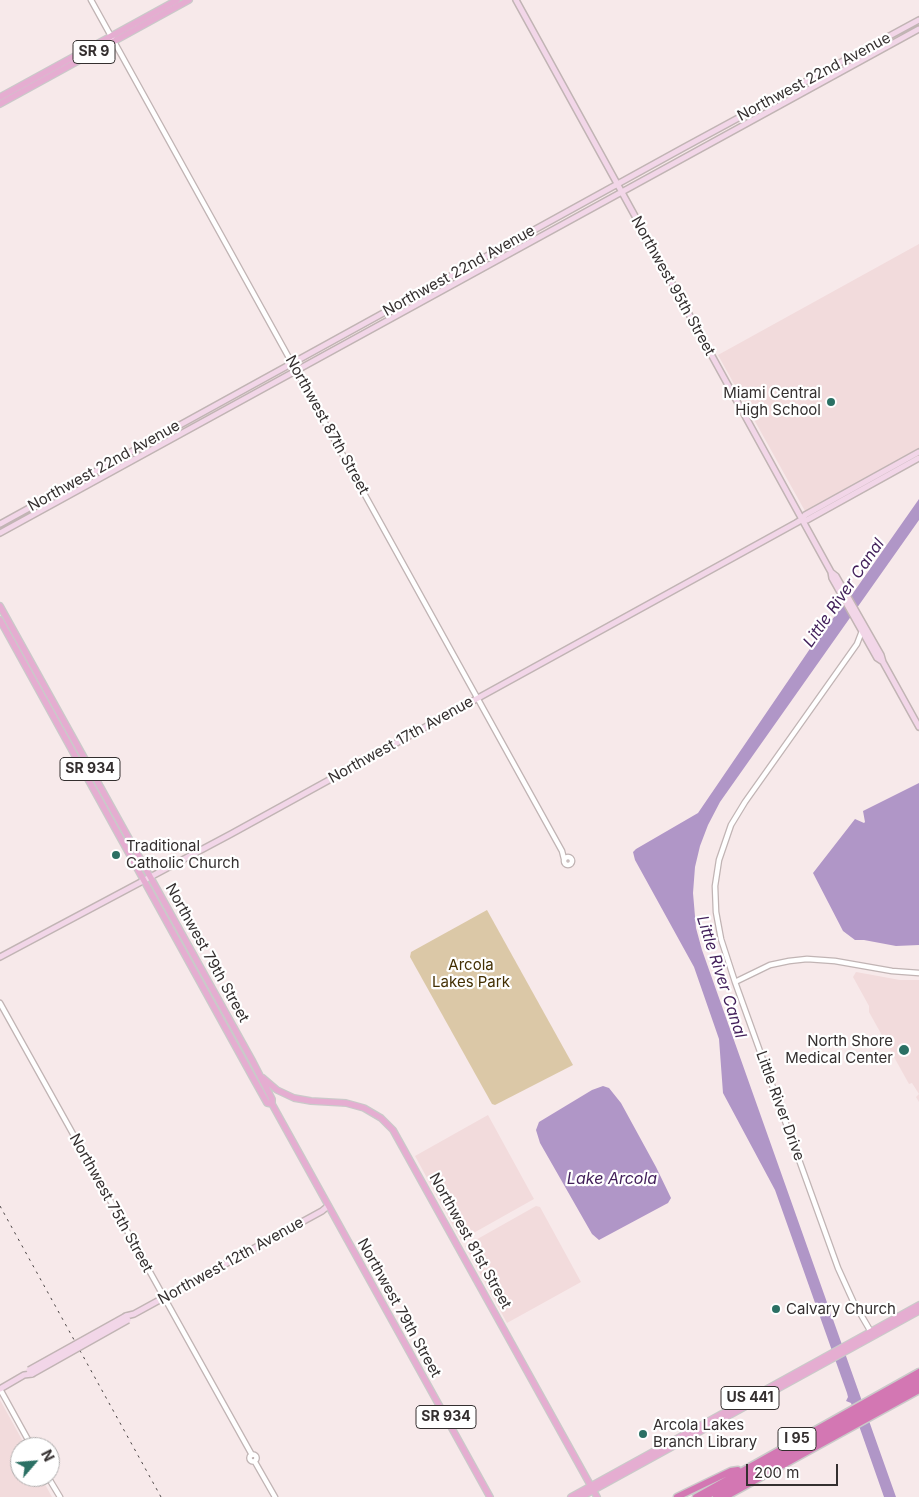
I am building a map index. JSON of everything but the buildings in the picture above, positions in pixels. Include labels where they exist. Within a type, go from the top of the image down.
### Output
[{"type":"highway","name":"I 95","points":[[725,1497],[868,1409],[919,1372]]},
{"type":"highway","points":[[868,1409],[919,1378]]},
{"type":"highway","points":[[868,1409],[919,1384]]},
{"type":"highway","name":"I 95","points":[[696,1497],[742,1470],[868,1409],[919,1390]]},
{"type":"highway","points":[[705,1497],[854,1416]]},
{"type":"highway","points":[[716,1497],[854,1416]]},
{"type":"highway","points":[[677,1497],[731,1471],[742,1470]]},
{"type":"highway","points":[[733,1497],[742,1488]]},
{"type":"main road","name":"SR 9","points":[[172,6],[177,0]]},
{"type":"main road","points":[[172,6],[182,0]]},
{"type":"main road","name":"SR 9","points":[[0,97],[172,6],[189,0]]},
{"type":"main road","name":"Northwest 95th Street","points":[[516,0],[831,572],[832,579],[847,599],[881,655],[919,727]]},
{"type":"main road","name":"Northwest 22nd Avenue","points":[[0,524],[919,20]]},
{"type":"main road","name":"Northwest 22nd Avenue","points":[[0,533],[919,29]]},
{"type":"main road","name":"SR 9","points":[[0,104],[113,38]]},
{"type":"main road","name":"Northwest 17th Avenue","points":[[857,489],[867,486],[919,452]]},
{"type":"main road","name":"Northwest 17th Avenue","points":[[0,957],[151,878],[801,520],[805,515],[857,489],[876,476],[919,458]]},
{"type":"main road","points":[[867,486],[876,479],[876,476]]},
{"type":"main road","name":"Northwest 79th Street","points":[[0,606],[259,1073],[272,1099],[272,1104],[490,1497]]},
{"type":"main road","name":"Northwest 95th Street","points":[[855,613],[862,631],[877,658],[883,662]]},
{"type":"main road","name":"Northwest 79th Street","points":[[0,620],[267,1103],[272,1104]]},
{"type":"main road","points":[[32,679],[39,675]]},
{"type":"main road","name":"Northwest 81st Street","points":[[259,1073],[272,1086],[286,1095],[306,1101],[346,1103],[357,1106],[378,1116],[393,1130],[597,1497]]},
{"type":"main road","name":"Northwest 12th Avenue","points":[[0,1389],[328,1206]]},
{"type":"main road","name":"US 441","points":[[581,1497],[592,1488],[735,1406],[845,1349],[919,1305]]},
{"type":"main road","name":"US 441","points":[[872,1334],[919,1312]]},
{"type":"main road","name":"US 441","points":[[571,1497],[592,1488],[733,1414],[833,1355]]},
{"type":"main road","points":[[733,1414],[735,1406]]},
{"type":"street","name":"Northwest 87th Street","points":[[91,0],[566,858]]},
{"type":"street","name":"Little River Drive","points":[[862,631],[857,644],[745,802],[732,824],[719,860],[715,886],[716,912],[735,982],[838,1268],[853,1301],[872,1334]]},
{"type":"street","points":[[857,644],[868,640]]},
{"type":"street","points":[[735,982],[770,965],[807,959],[835,961],[892,971],[919,972]]},
{"type":"street","name":"Northwest 75th Street","points":[[0,1003],[252,1455],[257,1456],[255,1462],[275,1497]]},
{"type":"street","points":[[0,1389],[26,1437]]},
{"type":"shaded area","name":"Miami Central High School","points":[[919,244],[919,448],[805,511],[718,355]]},
{"type":"shaded area","name":"North Shore Medical Center","points":[[856,972],[900,980],[919,980],[919,1094],[912,1083],[909,1084],[869,1012],[869,1006],[853,977]]},
{"type":"shaded area","points":[[488,1115],[534,1199],[461,1240],[415,1156]]},
{"type":"shaded area","points":[[536,1206],[540,1207],[581,1282],[507,1323],[465,1246]]},
{"type":"shaded area","points":[[0,1400],[20,1437],[10,1437],[10,1487],[46,1487],[52,1497],[0,1497]]},
{"type":"green space","name":"Arcola Lakes Park","points":[[487,910],[573,1065],[495,1105],[492,1104],[410,957],[411,952]]},
{"type":"water","points":[[919,499],[919,520],[720,802],[700,846],[695,867],[693,893],[696,928],[702,950],[896,1497],[884,1497],[851,1403],[846,1401],[847,1393],[775,1190],[723,1093],[719,1039],[694,967],[635,860],[633,852],[698,813],[818,637],[851,596]]},
{"type":"water","points":[[919,783],[919,945],[896,946],[855,940],[843,931],[813,873],[855,819],[865,822],[863,811]]},
{"type":"water","name":"Lake Arcola","points":[[603,1086],[609,1088],[621,1103],[671,1198],[668,1203],[599,1240],[592,1234],[540,1143],[536,1130],[539,1122],[592,1090]]},
{"type":"railway","points":[[0,1206],[161,1497]]},
{"type":"place","name":"Miami Central High School","points":[[831,402]]},
{"type":"place","name":"Traditional Catholic Church","points":[[116,855]]},
{"type":"place","name":"North Shore Medical Center","points":[[904,1050]]},
{"type":"place","name":"Calvary Church","points":[[776,1309]]},
{"type":"place","name":"Arcola Lakes Branch Library","points":[[643,1434]]},
{"type":"water label","name":"Little River Canal","points":[[844,593]]},
{"type":"water label","name":"Little River Canal","points":[[721,977]]}]
